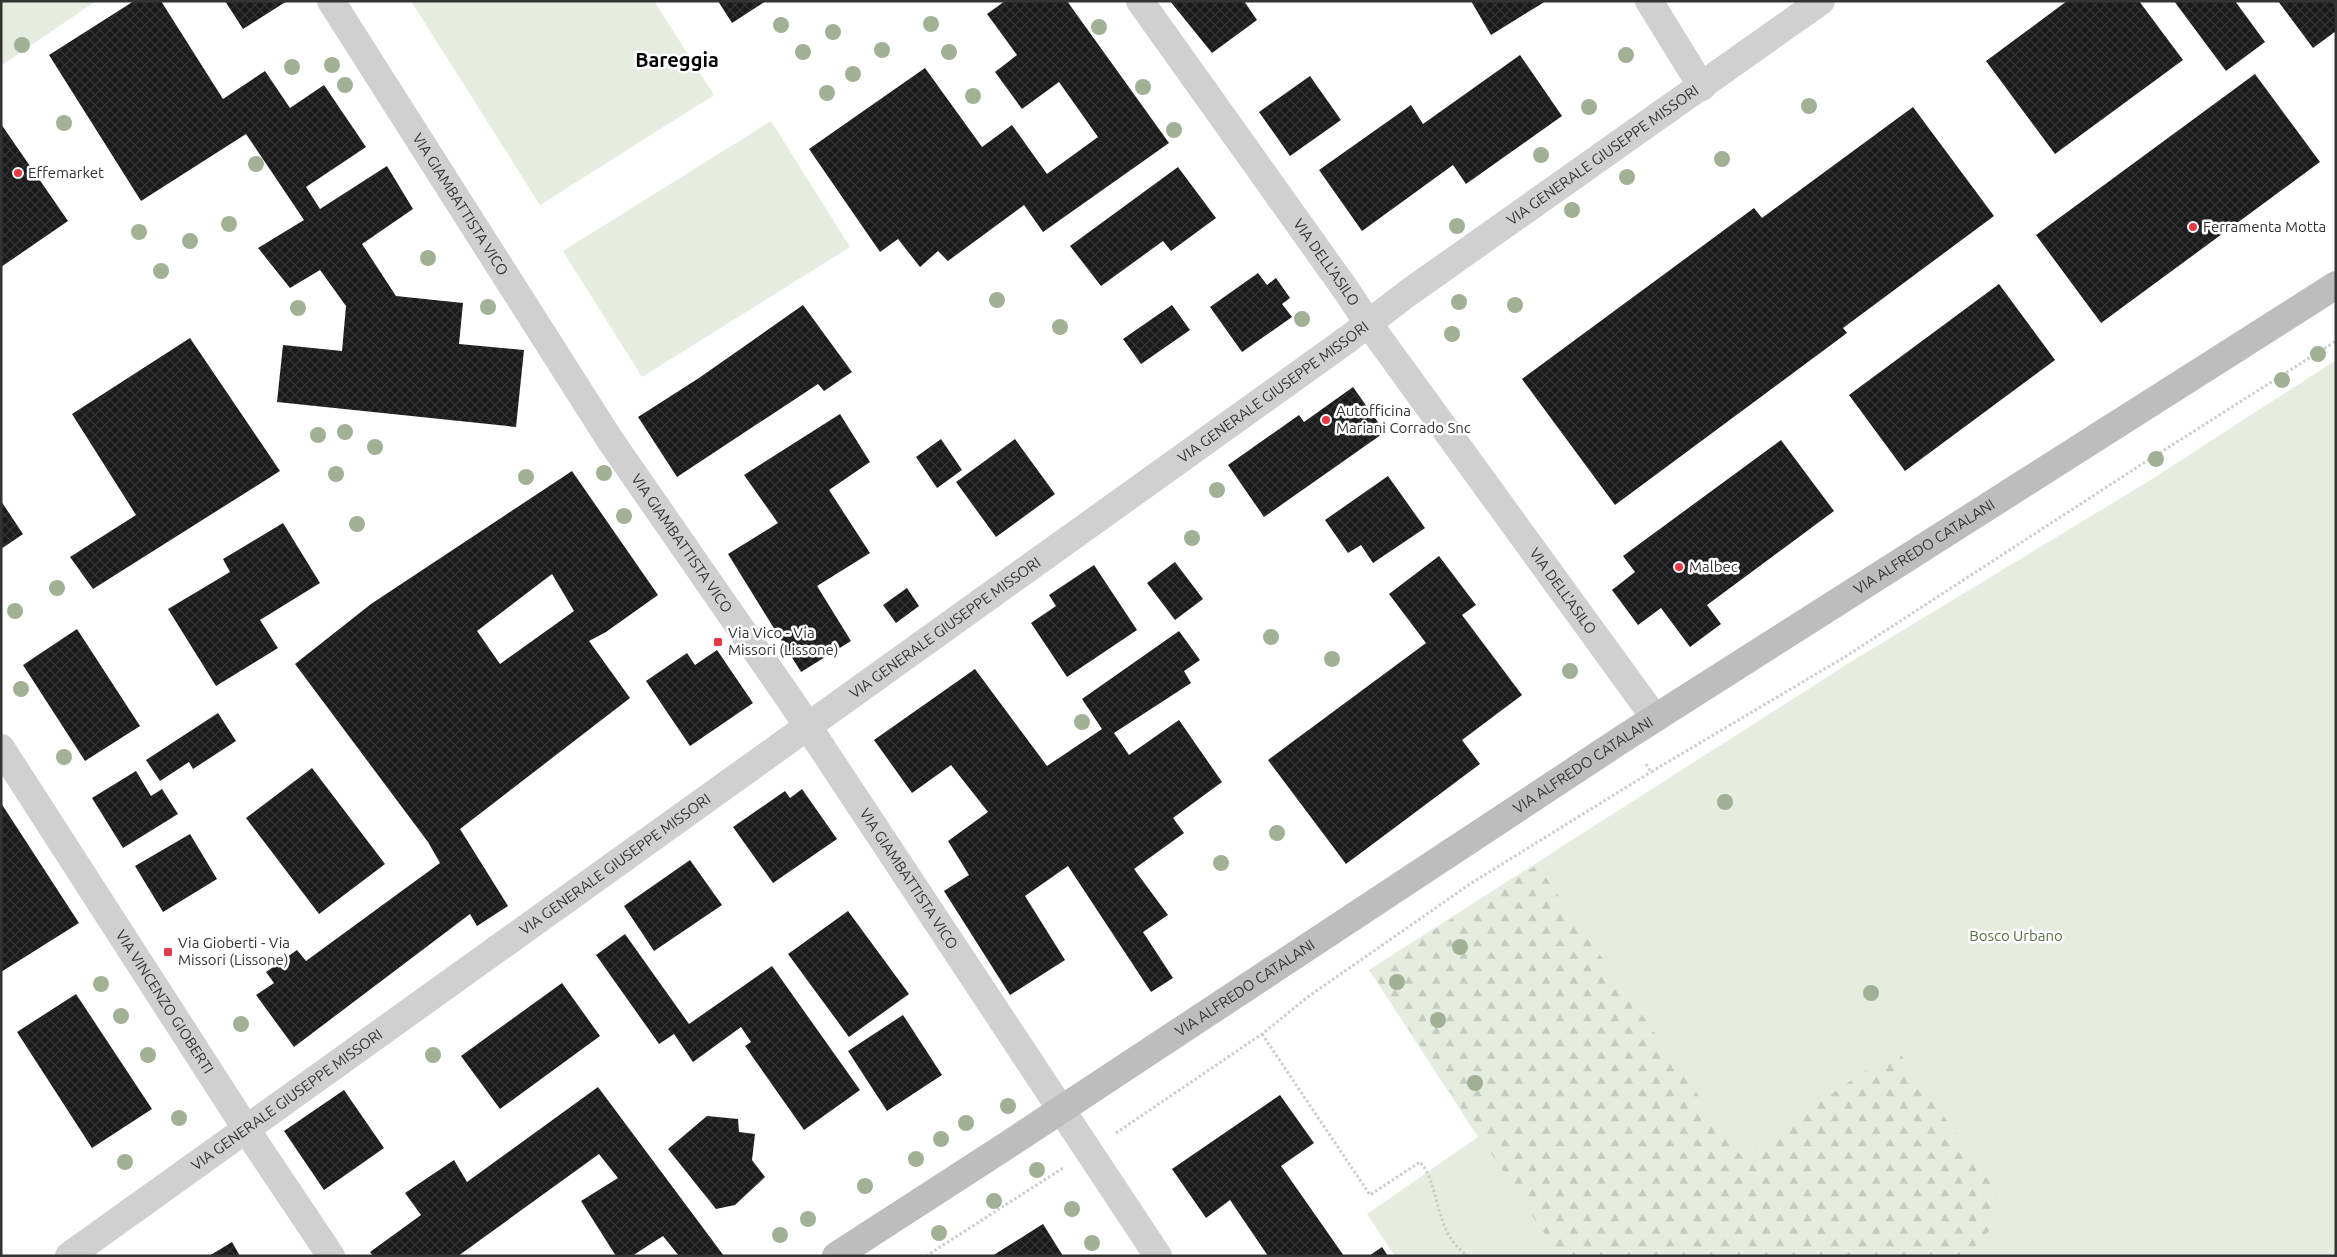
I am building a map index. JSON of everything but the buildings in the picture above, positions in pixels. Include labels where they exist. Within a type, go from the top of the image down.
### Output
[{"type":"street","name":"VIA GIAMBATTISTA VICO","points":[[331,1],[610,440],[807,726],[1060,1111],[1158,1256]]},
{"type":"street","name":"VIA DELL'ASILO","points":[[1140,1],[1368,323],[1655,718]]},
{"type":"street","points":[[1649,1],[1702,87]]},
{"type":"street","name":"VIA GENERALE GIUSEPPE MISSORI","points":[[69,1256],[247,1130],[1368,323],[1821,1]]},
{"type":"street","name":"VIA ALFREDO CATALANI","points":[[836,1256],[1060,1111],[1627,736],[2336,285]]},
{"type":"street","name":"VIA VINCENZO GIOBERTI","points":[[1,748],[330,1256]]},
{"type":"path","points":[[926,1256],[1088,1152],[1262,1034],[1309,996],[1473,882],[1651,772],[1840,660],[2336,341]]},
{"type":"path","points":[[1627,736],[1651,772]]},
{"type":"path","points":[[1262,1034],[1370,1196],[1420,1162],[1426,1169],[1440,1218],[1461,1251],[1468,1256]]},
{"type":"green space","points":[[1,1],[96,1],[2,65]]},
{"type":"green space","points":[[411,1],[654,1],[714,95],[540,205]]},
{"type":"green space","points":[[771,121],[850,247],[642,377],[563,251]]},
{"type":"green space","name":"Bosco Urbano","points":[[2336,360],[2336,1256],[1395,1256],[1367,1214],[1478,1137],[1369,970],[1849,663],[2149,481]]},
{"type":"green space","points":[[1537,865],[1741,1156],[1897,1049],[1997,1193],[1989,1231],[1967,1256],[1559,1256],[1370,970]]},
{"type":"place","name":"Effemarket","points":[[18,173]]},
{"type":"place","name":"Ferramenta Motta","points":[[2193,227]]},
{"type":"place","name":"Autofficina Mariani Corrado Snc","points":[[1326,420]]},
{"type":"place","name":"Malbec","points":[[1679,567]]},
{"type":"place","name":"Via Vico - Via Missori (Lissone)","points":[[718,642]]},
{"type":"place","name":"Via Gioberti - Via Missori (Lissone)","points":[[168,952]]},
{"type":"district","name":"Bareggia","points":[[677,60]]}]
